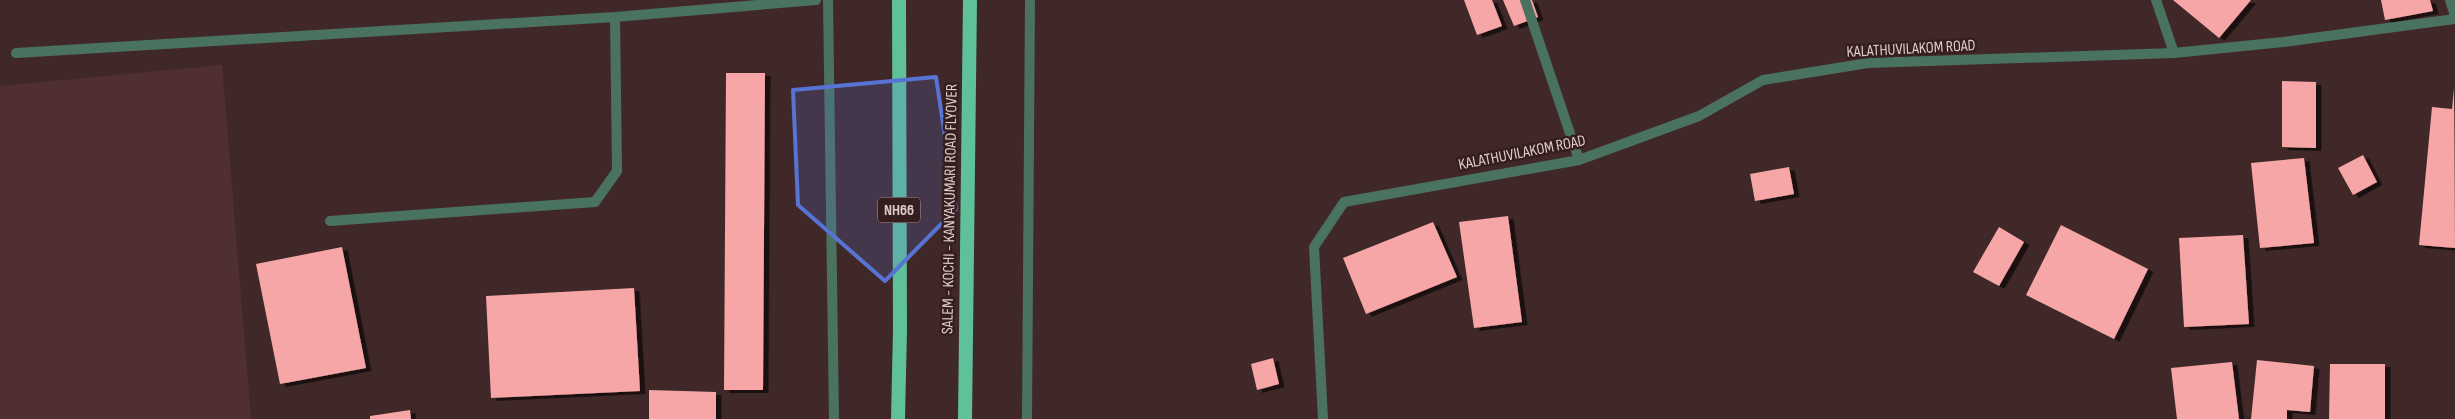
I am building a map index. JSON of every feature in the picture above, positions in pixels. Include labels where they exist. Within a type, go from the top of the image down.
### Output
[{"type":"highway","name":"NH66","points":[[898,419],[900,330],[899,0]]},
{"type":"highway","name":"SALEM - KOCHI - KANYAKUMARI ROAD FLYOVER","points":[[965,419],[970,0]]},
{"type":"street","points":[[16,53],[615,18],[816,0]]},
{"type":"street","points":[[828,0],[834,419]]},
{"type":"street","points":[[1027,419],[1030,0]]},
{"type":"street","points":[[1525,0],[1579,160]]},
{"type":"street","points":[[2156,0],[2174,53]]},
{"type":"street","points":[[2450,0],[2455,18]]},
{"type":"street","points":[[330,221],[595,202],[617,171],[615,18]]},
{"type":"street","name":"KALATHUVILAKOM ROAD","points":[[1324,419],[1314,247],[1344,202],[1579,160],[1699,116],[1763,80],[1868,63],[2174,53],[2283,42],[2455,18]]},
{"type":"highlighted area","points":[[936,77],[956,209],[885,281],[798,205],[793,90]]},
{"type":"shaded area","points":[[222,65],[251,419],[0,419],[0,86]]},
{"type":"building","points":[[1464,0],[1492,0],[1502,26],[1477,35]]},
{"type":"building","points":[[1503,0],[1532,0],[1538,17],[1514,26]]},
{"type":"building","points":[[2173,0],[2251,0],[2219,38]]},
{"type":"building","points":[[2381,0],[2430,0],[2433,11],[2385,20]]},
{"type":"building","points":[[726,73],[765,73],[763,390],[724,390]]},
{"type":"building","points":[[2282,81],[2316,82],[2316,148],[2282,147]]},
{"type":"building","points":[[2454,88],[2455,248],[2419,245],[2432,107],[2452,109]]},
{"type":"building","points":[[2363,155],[2377,182],[2353,195],[2338,168]]},
{"type":"building","points":[[2304,158],[2314,243],[2260,248],[2251,163]]},
{"type":"building","points":[[1789,167],[1794,194],[1755,201],[1750,174]]},
{"type":"building","points":[[1508,216],[1522,322],[1474,328],[1459,222]]},
{"type":"building","points":[[1433,222],[1457,277],[1366,314],[1343,258]]},
{"type":"building","points":[[2061,225],[2148,269],[2114,339],[2026,295]]},
{"type":"building","points":[[1999,227],[2024,242],[1999,286],[1973,272]]},
{"type":"building","points":[[2243,235],[2249,324],[2184,327],[2179,238]]},
{"type":"building","points":[[342,247],[366,368],[280,384],[256,264]]},
{"type":"building","points":[[634,288],[640,391],[491,398],[486,296]]},
{"type":"building","points":[[1273,358],[1279,384],[1257,390],[1251,364]]},
{"type":"building","points":[[2257,360],[2314,366],[2310,412],[2287,410],[2287,419],[2251,419]]},
{"type":"building","points":[[2232,362],[2239,419],[2177,419],[2171,368]]},
{"type":"building","points":[[2330,364],[2385,364],[2385,419],[2329,419]]},
{"type":"building","points":[[649,390],[716,392],[716,419],[649,419]]},
{"type":"building","points":[[410,410],[411,419],[370,419],[370,416]]}]
